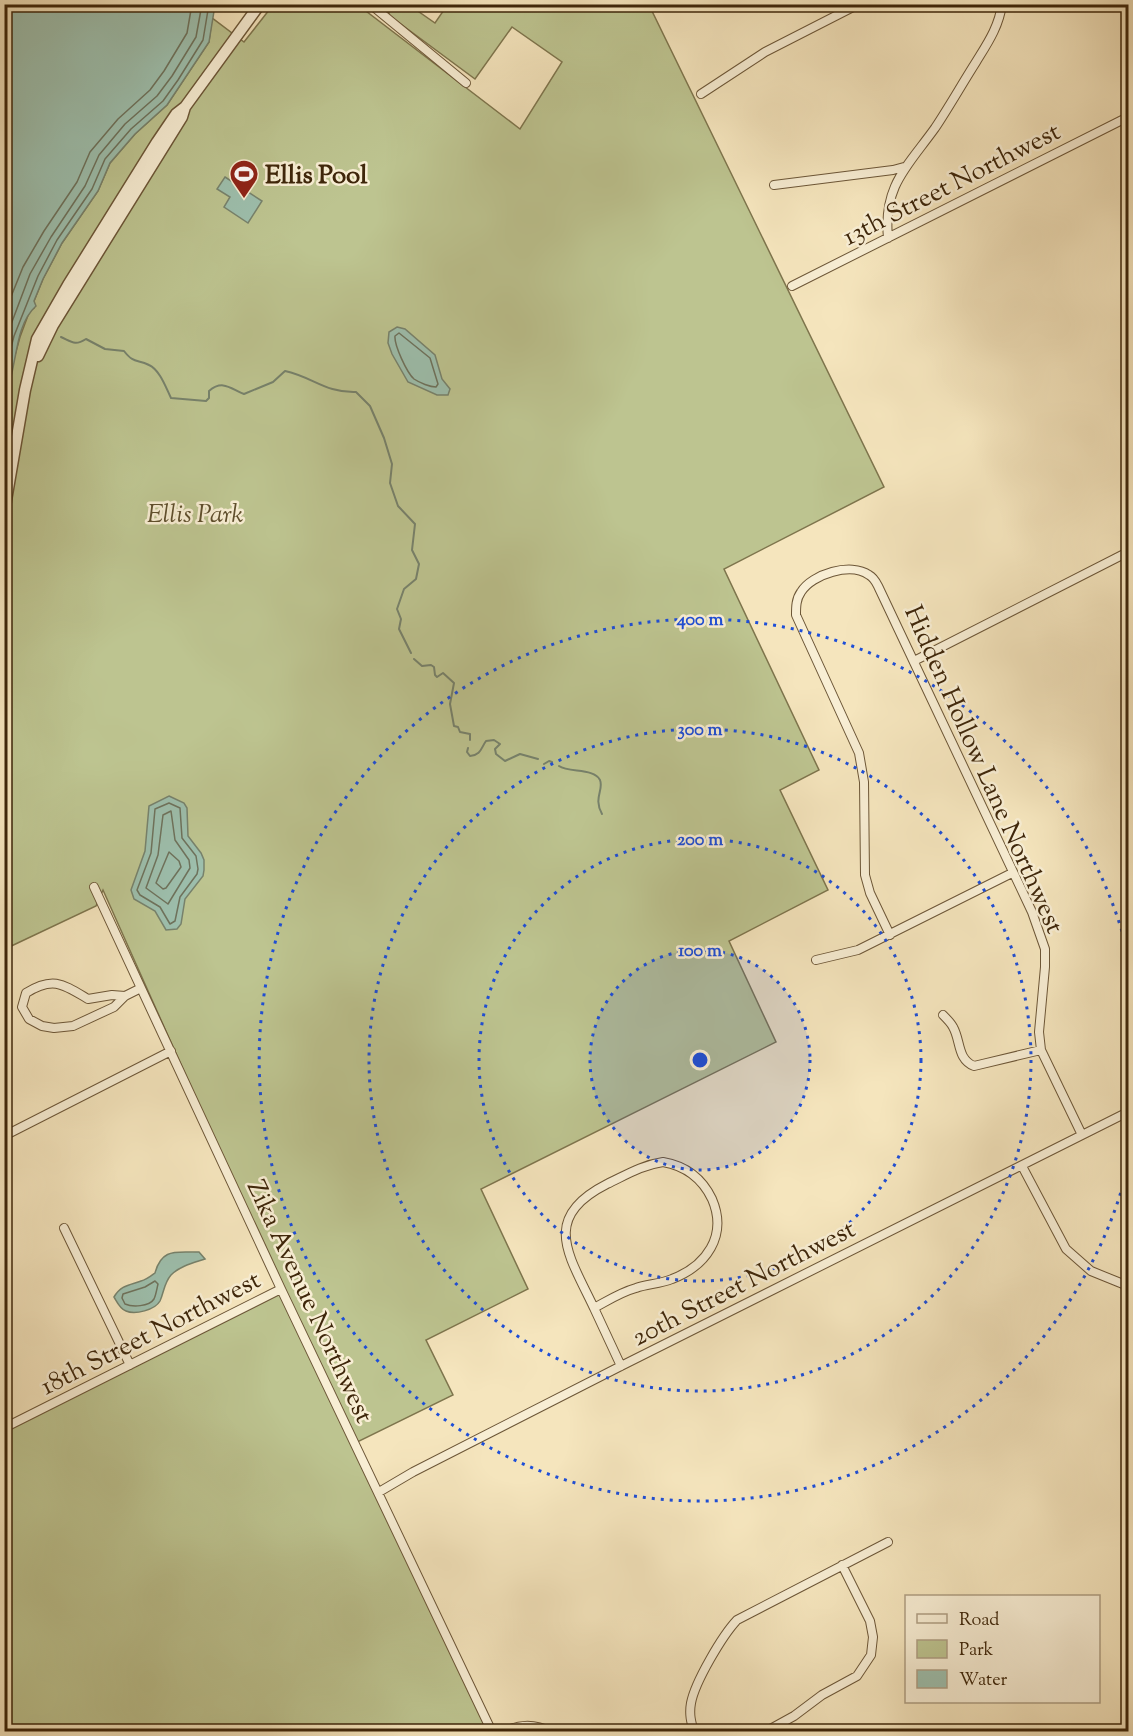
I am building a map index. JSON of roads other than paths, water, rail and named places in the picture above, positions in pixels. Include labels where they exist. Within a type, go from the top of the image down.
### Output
[{"type":"street","points":[[4,512],[29,374],[53,325],[182,117],[185,107],[260,4]]},
{"type":"street","points":[[701,94],[765,52],[859,4]]},
{"type":"street","points":[[888,238],[886,219],[890,200],[904,167],[936,126],[992,36],[1000,17],[1002,4]]},
{"type":"street","points":[[376,6],[466,83]]},
{"type":"street","name":"13th Street Northwest","points":[[792,286],[1128,117]]},
{"type":"street","points":[[774,184],[904,167]]},
{"type":"street","points":[[914,661],[1128,552]]},
{"type":"street","name":"Hidden Hollow Lane Northwest","points":[[890,935],[870,892],[865,875],[864,782],[859,753],[796,615],[797,600],[805,586],[822,576],[849,568],[871,575],[878,586],[1032,912],[1045,949],[1039,1032],[1041,1050],[1082,1135]]},
{"type":"street","points":[[816,960],[846,955],[1012,873]]},
{"type":"street","name":"Zika Avenue Northwest","points":[[94,887],[281,1289],[492,1731]]},
{"type":"street","points":[[125,996],[112,995],[88,999],[63,984],[51,982],[26,993],[22,1007],[29,1019],[42,1026],[73,1026],[114,1007],[125,996],[141,988]]},
{"type":"street","points":[[943,1015],[954,1027],[962,1056],[974,1066],[1041,1050]]},
{"type":"street","points":[[4,1136],[171,1051]]},
{"type":"street","name":"20th Street Northwest","points":[[379,1492],[413,1472],[621,1366],[1128,1112]]},
{"type":"street","points":[[594,1308],[634,1288],[672,1279],[690,1270],[708,1255],[714,1244],[718,1219],[709,1193],[694,1174],[676,1164],[663,1162],[651,1164],[595,1190],[578,1203],[573,1210],[566,1232],[569,1256],[621,1366]]},
{"type":"street","points":[[1022,1166],[1066,1249],[1091,1271],[1128,1286]]},
{"type":"street","points":[[64,1228],[130,1365]]},
{"type":"street","name":"18th Street Northwest","points":[[4,1428],[281,1289]]},
{"type":"street","points":[[694,1731],[690,1717],[696,1688],[725,1635],[737,1620],[888,1542]]},
{"type":"street","points":[[765,1731],[794,1716],[822,1695],[856,1676],[871,1655],[873,1637],[870,1622],[842,1565]]},
{"type":"street","points":[[503,1731],[526,1725],[543,1727],[551,1731]]},
{"type":"water","points":[[5,4],[215,5],[209,42],[167,105],[135,134],[110,163],[98,191],[62,243],[43,279],[34,301],[36,306],[23,325],[5,395]]},
{"type":"water","name":"Ellis Pool","points":[[225,177],[262,201],[248,223],[224,207],[230,197],[217,189]]},
{"type":"water","points":[[397,327],[405,329],[435,355],[442,379],[450,389],[448,395],[437,395],[408,382],[388,343],[389,332]]},
{"type":"water","points":[[169,796],[184,803],[187,808],[188,836],[201,853],[204,870],[203,876],[185,899],[181,924],[177,929],[166,930],[155,911],[134,899],[131,890],[145,851],[149,806]]},
{"type":"water","points":[[177,1252],[199,1252],[205,1259],[183,1267],[171,1275],[165,1284],[160,1301],[154,1307],[144,1311],[126,1311],[114,1297],[123,1288],[145,1280],[155,1273],[166,1255]]},
{"type":"waterway","points":[[61,337],[76,343],[86,339],[105,349],[124,351],[133,360],[153,367],[171,398],[206,401],[209,398],[209,391],[223,385],[244,394],[273,382],[285,371],[336,390],[356,392],[370,406],[384,438],[392,464],[390,483],[398,506],[415,524],[412,550],[419,564],[416,579],[404,589],[397,609],[401,619],[399,629],[411,653]]},
{"type":"waterway","points":[[414,659],[422,666],[431,665],[437,677],[443,673],[454,683],[450,704],[454,726],[458,727],[460,732],[470,734],[470,740]]},
{"type":"waterway","points":[[468,748],[467,752],[470,756],[474,755],[480,751],[486,741],[494,740],[500,744],[495,749],[496,754],[505,761],[520,754],[538,759]]},
{"type":"waterway","points":[[544,764],[552,762]]},
{"type":"waterway","points":[[559,766],[597,776],[601,784],[598,803],[602,814]]},
{"type":"place","name":"Ellis Pool","points":[[244,200]]},
{"type":"park label","name":"Ellis Park","points":[[195,513]]}]
